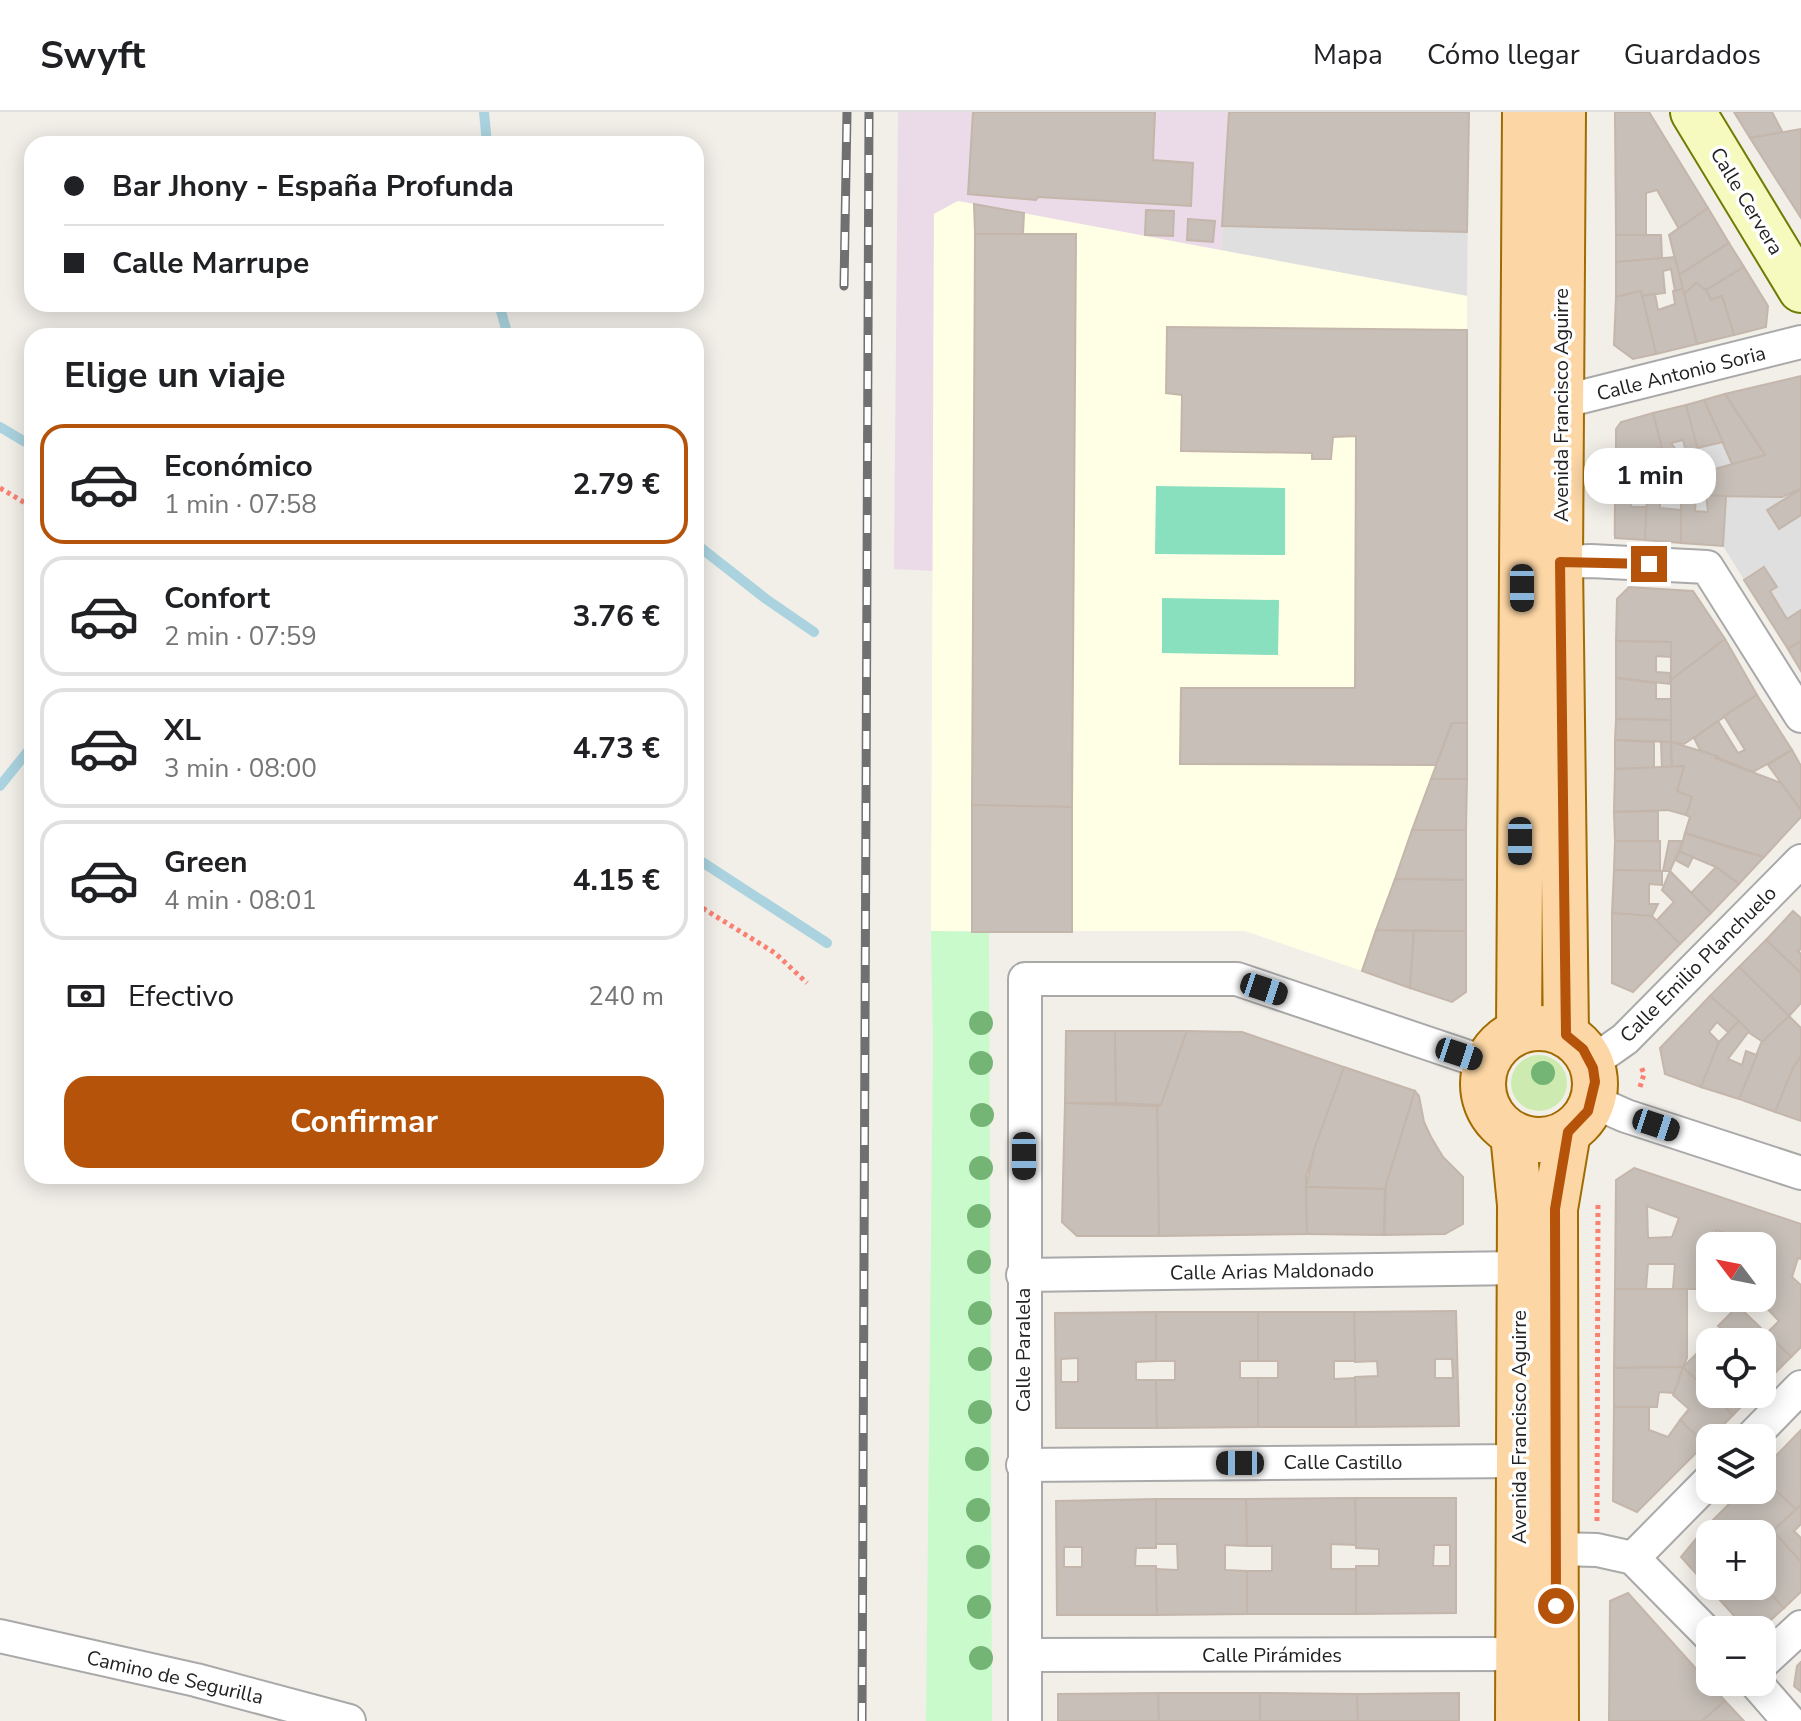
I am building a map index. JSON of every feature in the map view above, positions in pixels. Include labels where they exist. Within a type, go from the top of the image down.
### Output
[{"type":"main road","name":"Avenida Francisco Aguirre","points":[[1519,1031],[1525,112]]},
{"type":"main road","name":"Avenida Francisco Aguirre","points":[[1556,1721],[1555,1209],[1579,1083],[1560,562],[1563,112]]},
{"type":"main road","name":"Calle Cervera","points":[[1693,112],[1801,290]]},
{"type":"main road","points":[[1545,1028],[1579,1083],[1555,1138],[1536,1140],[1513,1134],[1496,1120],[1486,1102],[1483,1080],[1486,1063],[1503,1041],[1519,1031],[1545,1028]]},
{"type":"main road","name":"Avenida Francisco Aguirre","points":[[1513,1134],[1520,1205],[1518,1721]]},
{"type":"street","name":"Calle Antonio Soria","points":[[1561,402],[1801,342]]},
{"type":"street","points":[[1560,562],[1707,567],[1801,716]]},
{"type":"street","name":"Calle Emilio Planchuelo","points":[[1579,1083],[1801,861]]},
{"type":"street","name":"Calle Paralela","points":[[1025,1721],[1025,979],[1237,979],[1486,1063]]},
{"type":"street","points":[[1579,1083],[1626,1116],[1801,1173]]},
{"type":"street","name":"Calle Arias Maldonado","points":[[1023,1275],[1520,1268]]},
{"type":"street","points":[[1765,1424],[1801,1387]]},
{"type":"street","name":"Calle Castillo","points":[[1023,1465],[1519,1461]]},
{"type":"street","points":[[1633,1558],[1696,1494]]},
{"type":"street","points":[[1556,1549],[1597,1550],[1633,1558],[1696,1622]]},
{"type":"street","points":[[1776,1650],[1801,1627]]},
{"type":"street","name":"Camino de Segurilla","points":[[0,1636],[196,1680],[349,1721]]},
{"type":"street","name":"Calle Pirámides","points":[[1025,1655],[1518,1654]]},
{"type":"street","points":[[1767,1696],[1789,1721]]},
{"type":"path","points":[[0,488],[24,502]]},
{"type":"path","points":[[704,909],[775,953],[807,983]]},
{"type":"shaded area","points":[[898,112],[1229,112],[1221,251],[958,201],[934,214],[933,571],[894,569]]},
{"type":"shaded area","points":[[1229,112],[1469,112],[1467,296],[1221,251]]},
{"type":"shaded area","points":[[958,201],[1467,296],[1467,723],[1451,724],[1362,971],[1245,931],[931,931],[934,214]]},
{"type":"shaded area","points":[[1801,376],[1801,671],[1723,546],[1615,538],[1613,534],[1616,429],[1621,422]]},
{"type":"green space","points":[[1156,486],[1285,488],[1285,555],[1155,554]]},
{"type":"green space","points":[[1162,598],[1279,600],[1278,655],[1162,653]]},
{"type":"green space","points":[[931,931],[989,932],[992,1721],[926,1721],[933,1045]]},
{"type":"green space","points":[[1539,1055],[1559,1063],[1567,1083],[1559,1103],[1539,1111],[1519,1103],[1511,1083],[1519,1063]]},
{"type":"building","points":[[973,112],[1155,112],[1153,160],[1193,163],[1191,206],[968,194]]},
{"type":"building","points":[[1229,112],[1469,112],[1467,232],[1222,226]]},
{"type":"building","points":[[1615,112],[1649,112],[1708,208],[1679,229],[1657,190],[1646,193],[1646,235],[1616,235]]},
{"type":"building","points":[[1734,112],[1772,112],[1783,133],[1750,138]]},
{"type":"building","points":[[1801,129],[1801,218],[1750,138]]},
{"type":"building","points":[[974,204],[1024,213],[1023,234],[975,234]]},
{"type":"building","points":[[1708,208],[1729,243],[1679,275],[1669,235]]},
{"type":"building","points":[[1146,210],[1174,211],[1173,236],[1145,235]]},
{"type":"building","points":[[1188,219],[1215,221],[1213,242],[1187,240]]},
{"type":"building","points":[[975,234],[1076,234],[1072,807],[972,805]]},
{"type":"building","points":[[1616,235],[1661,235],[1662,258],[1616,262]]},
{"type":"building","points":[[1729,243],[1744,267],[1706,290],[1696,283],[1684,294],[1679,275]]},
{"type":"building","points":[[1675,257],[1683,289],[1675,291],[1671,269],[1663,271],[1665,293],[1642,296],[1641,291],[1616,297],[1616,262]]},
{"type":"building","points":[[1744,267],[1768,306],[1766,327],[1734,335],[1722,296],[1711,300],[1706,290]]},
{"type":"building","points":[[1696,283],[1706,290],[1711,300],[1722,296],[1734,335],[1697,344],[1684,294]]},
{"type":"building","points":[[1683,289],[1697,344],[1656,354],[1642,296],[1655,294],[1658,310],[1675,304],[1673,291]]},
{"type":"building","points":[[1641,291],[1656,354],[1633,359],[1614,345],[1616,297]]},
{"type":"building","points":[[1167,327],[1467,330],[1467,723],[1452,723],[1436,765],[1180,764],[1181,688],[1355,688],[1356,436],[1333,437],[1331,459],[1312,459],[1312,453],[1181,451],[1182,395],[1166,393]]},
{"type":"building","points":[[1801,376],[1801,489],[1782,497],[1710,496],[1704,472],[1765,455],[1725,394]]},
{"type":"building","points":[[1725,394],[1765,455],[1732,464],[1704,400]]},
{"type":"building","points":[[1704,400],[1723,442],[1697,448],[1686,405]]},
{"type":"building","points":[[1686,405],[1704,472],[1668,480],[1665,463],[1688,460],[1683,440],[1671,443],[1677,451],[1673,452],[1674,456],[1664,459],[1653,413]]},
{"type":"building","points":[[1653,413],[1662,448],[1616,453],[1616,429],[1621,422]]},
{"type":"building","points":[[1801,489],[1801,515],[1779,529],[1767,510]]},
{"type":"building","points":[[1615,494],[1630,494],[1631,507],[1647,507],[1645,540],[1615,538]]},
{"type":"building","points":[[1647,494],[1660,495],[1660,508],[1681,510],[1681,543],[1645,540]]},
{"type":"building","points":[[1681,495],[1696,496],[1695,511],[1708,512],[1706,495],[1726,496],[1723,546],[1681,543]]},
{"type":"building","points":[[1764,567],[1777,587],[1770,591],[1787,619],[1801,610],[1801,641],[1788,649],[1744,580]]},
{"type":"building","points":[[1629,587],[1693,591],[1725,639],[1671,680],[1671,642],[1616,641],[1617,599]]},
{"type":"building","points":[[1725,639],[1757,695],[1684,744],[1671,742],[1671,680]]},
{"type":"building","points":[[1616,641],[1671,642],[1671,657],[1656,656],[1656,672],[1670,673],[1670,684],[1616,678]]},
{"type":"building","points":[[1801,641],[1801,671],[1788,649]]},
{"type":"building","points":[[1616,678],[1656,683],[1656,699],[1671,699],[1671,720],[1616,719]]},
{"type":"building","points":[[1757,695],[1792,750],[1753,772],[1700,750],[1694,738],[1718,721],[1738,753],[1745,750],[1724,716]]},
{"type":"building","points":[[1616,719],[1671,720],[1671,742],[1615,740]]},
{"type":"building","points":[[1452,723],[1467,723],[1467,779],[1431,779]]},
{"type":"building","points":[[1615,740],[1654,742],[1654,769],[1615,769]]},
{"type":"building","points":[[1661,742],[1671,742],[1672,767],[1662,768]]},
{"type":"building","points":[[1671,742],[1717,756],[1715,758],[1781,783],[1801,810],[1801,817],[1764,857],[1685,833],[1690,817],[1686,815],[1692,797],[1677,791],[1684,766],[1672,767]]},
{"type":"building","points":[[1792,750],[1801,766],[1801,810],[1768,765]]},
{"type":"building","points":[[1684,766],[1677,791],[1692,797],[1686,815],[1668,810],[1614,812],[1615,769]]},
{"type":"building","points":[[1431,779],[1467,779],[1466,830],[1412,830]]},
{"type":"building","points":[[972,805],[1072,807],[1072,932],[972,932]]},
{"type":"building","points":[[1658,811],[1658,841],[1615,841],[1614,812]]},
{"type":"building","points":[[1412,830],[1466,830],[1466,880],[1395,879]]},
{"type":"building","points":[[1685,833],[1764,857],[1739,884],[1716,867],[1680,852]]},
{"type":"building","points":[[1615,841],[1660,841],[1660,871],[1614,870]]},
{"type":"building","points":[[1669,841],[1683,841],[1670,871],[1663,871]]},
{"type":"building","points":[[1680,852],[1693,857],[1688,867],[1675,860]]},
{"type":"building","points":[[1716,867],[1739,884],[1711,913],[1691,893]]},
{"type":"building","points":[[1614,870],[1662,871],[1662,885],[1649,884],[1649,904],[1658,904],[1652,916],[1612,913]]},
{"type":"building","points":[[1670,871],[1711,913],[1680,944],[1656,921],[1674,902],[1662,890]]},
{"type":"building","points":[[1395,879],[1466,880],[1466,931],[1376,930]]},
{"type":"building","points":[[1793,911],[1801,918],[1801,949],[1798,951],[1801,954],[1801,973],[1766,940]]},
{"type":"building","points":[[1612,913],[1652,916],[1680,944],[1633,992],[1612,983]]},
{"type":"building","points":[[1376,930],[1414,931],[1410,988],[1362,971]]},
{"type":"building","points":[[1414,931],[1466,931],[1466,992],[1452,1002],[1410,988]]},
{"type":"building","points":[[1766,940],[1801,973],[1801,1003],[1789,1016],[1739,967]]},
{"type":"building","points":[[1739,967],[1789,1016],[1763,1042],[1710,996]]},
{"type":"building","points":[[1710,996],[1739,1021],[1728,1032],[1717,1022],[1709,1032],[1719,1042],[1701,1087],[1665,1074],[1660,1048]]},
{"type":"building","points":[[1789,1016],[1801,1028],[1801,1056],[1775,1112],[1739,1099],[1761,1043]]},
{"type":"building","points":[[1739,1021],[1749,1031],[1728,1059],[1742,1065],[1746,1051],[1757,1055],[1739,1099],[1701,1087],[1719,1042]]},
{"type":"building","points":[[1066,1031],[1115,1031],[1116,1103],[1065,1103]]},
{"type":"building","points":[[1115,1031],[1187,1031],[1161,1105],[1116,1103]]},
{"type":"building","points":[[1187,1031],[1242,1032],[1344,1067],[1306,1176],[1307,1234],[1159,1236],[1157,1106],[1161,1105]]},
{"type":"building","points":[[1801,1056],[1801,1121],[1775,1112]]},
{"type":"building","points":[[1344,1067],[1415,1091],[1385,1189],[1306,1187],[1314,1150]]},
{"type":"building","points":[[1415,1091],[1431,1137],[1443,1157],[1463,1177],[1463,1224],[1445,1234],[1384,1235],[1386,1185]]},
{"type":"building","points":[[1065,1103],[1157,1106],[1159,1236],[1077,1236],[1062,1222]]},
{"type":"building","points":[[1634,1168],[1801,1224],[1801,1259],[1798,1258],[1792,1277],[1801,1285],[1801,1347],[1791,1357],[1776,1342],[1776,1328],[1772,1328],[1779,1321],[1770,1312],[1776,1312],[1776,1232],[1696,1232],[1696,1289],[1673,1289],[1675,1264],[1648,1264],[1646,1289],[1615,1289],[1616,1180]],"holes":[[[1647,1206],[1679,1218],[1672,1237],[1648,1238]]]},
{"type":"building","points":[[1306,1187],[1385,1189],[1384,1235],[1307,1234]]},
{"type":"building","points":[[1615,1289],[1687,1289],[1687,1358],[1683,1367],[1614,1368]]},
{"type":"building","points":[[1456,1311],[1459,1426],[1356,1427],[1355,1377],[1378,1376],[1377,1361],[1355,1362],[1354,1312]],"holes":[[[1435,1359],[1452,1359],[1453,1378],[1435,1378]]]},
{"type":"building","points":[[1156,1312],[1156,1361],[1136,1362],[1136,1380],[1156,1380],[1157,1428],[1056,1428],[1055,1313]],"holes":[[[1078,1358],[1078,1382],[1061,1382],[1061,1359]]]},
{"type":"building","points":[[1156,1312],[1258,1312],[1258,1361],[1240,1361],[1240,1378],[1258,1378],[1258,1427],[1157,1428],[1156,1380],[1175,1380],[1175,1361],[1156,1361]]},
{"type":"building","points":[[1258,1312],[1354,1312],[1355,1361],[1334,1361],[1334,1379],[1355,1378],[1356,1427],[1258,1427],[1258,1378],[1278,1378],[1278,1361],[1258,1361]]},
{"type":"building","points":[[1732,1312],[1744,1312],[1761,1328],[1721,1328],[1718,1326]]},
{"type":"building","points":[[1776,1343],[1791,1357],[1776,1372]]},
{"type":"building","points":[[1696,1354],[1696,1379],[1683,1367]]},
{"type":"building","points":[[1683,1367],[1696,1379],[1696,1408],[1726,1408],[1733,1415],[1724,1424],[1696,1424],[1696,1435],[1680,1420],[1689,1409],[1673,1395]]},
{"type":"building","points":[[1683,1367],[1674,1393],[1659,1392],[1657,1407],[1614,1407],[1614,1368]]},
{"type":"building","points":[[1614,1407],[1649,1407],[1649,1430],[1668,1437],[1680,1420],[1696,1435],[1696,1453],[1637,1512],[1613,1501]]},
{"type":"building","points":[[1726,1408],[1740,1408],[1733,1415]]},
{"type":"building","points":[[1801,1430],[1801,1505],[1796,1509],[1776,1491],[1776,1456]]},
{"type":"building","points":[[1776,1491],[1796,1509],[1776,1528],[1776,1520],[1713,1520],[1729,1504],[1776,1504]]},
{"type":"building","points":[[1355,1498],[1456,1498],[1456,1613],[1356,1614],[1356,1566],[1379,1566],[1379,1549],[1356,1548]],"holes":[[[1434,1545],[1450,1545],[1450,1566],[1433,1566]]]},
{"type":"building","points":[[1355,1498],[1356,1545],[1331,1544],[1331,1569],[1356,1569],[1356,1614],[1247,1614],[1247,1571],[1272,1571],[1272,1546],[1247,1546],[1246,1499]]},
{"type":"building","points":[[1156,1499],[1156,1548],[1136,1548],[1135,1566],[1156,1566],[1157,1615],[1057,1615],[1056,1501]],"holes":[[[1064,1547],[1082,1547],[1082,1567],[1064,1567]]]},
{"type":"building","points":[[1156,1499],[1246,1499],[1247,1546],[1225,1545],[1225,1570],[1247,1571],[1247,1614],[1157,1615],[1156,1569],[1178,1570],[1177,1544],[1156,1544]]},
{"type":"building","points":[[1801,1505],[1801,1524],[1794,1531],[1801,1538],[1801,1562],[1776,1534],[1776,1528]]},
{"type":"building","points":[[1776,1534],[1801,1562],[1801,1592],[1784,1608],[1776,1600]]},
{"type":"building","points":[[1696,1539],[1696,1574],[1681,1557]]},
{"type":"building","points":[[1628,1593],[1696,1669],[1696,1696],[1721,1696],[1725,1701],[1702,1721],[1609,1721],[1610,1601]]},
{"type":"building","points":[[1720,1600],[1776,1600],[1784,1608],[1775,1616],[1734,1616]]},
{"type":"building","points":[[1801,1662],[1801,1692],[1794,1686],[1797,1666]]},
{"type":"building","points":[[1158,1693],[1159,1721],[1058,1721],[1058,1694]]},
{"type":"building","points":[[1158,1693],[1260,1693],[1260,1721],[1159,1721]]},
{"type":"building","points":[[1260,1693],[1357,1694],[1358,1721],[1260,1721]]},
{"type":"building","points":[[1459,1693],[1459,1721],[1358,1721],[1357,1694]]},
{"type":"building","points":[[1725,1701],[1744,1721],[1702,1721]]},
{"type":"waterway","points":[[484,112],[486,136]]},
{"type":"waterway","points":[[501,312],[506,328]]},
{"type":"waterway","points":[[0,427],[24,441]]},
{"type":"waterway","points":[[704,550],[814,632]]},
{"type":"waterway","points":[[0,786],[24,756]]},
{"type":"waterway","points":[[704,863],[827,943]]},
{"type":"railway","points":[[844,286],[847,112]]},
{"type":"railway","points":[[862,1721],[869,112]]},
{"type":"route","points":[[1556,1606],[1555,1209],[1568,1132],[1588,1111],[1595,1082],[1593,1068],[1583,1049],[1566,1035],[1560,562],[1649,564]]}]
